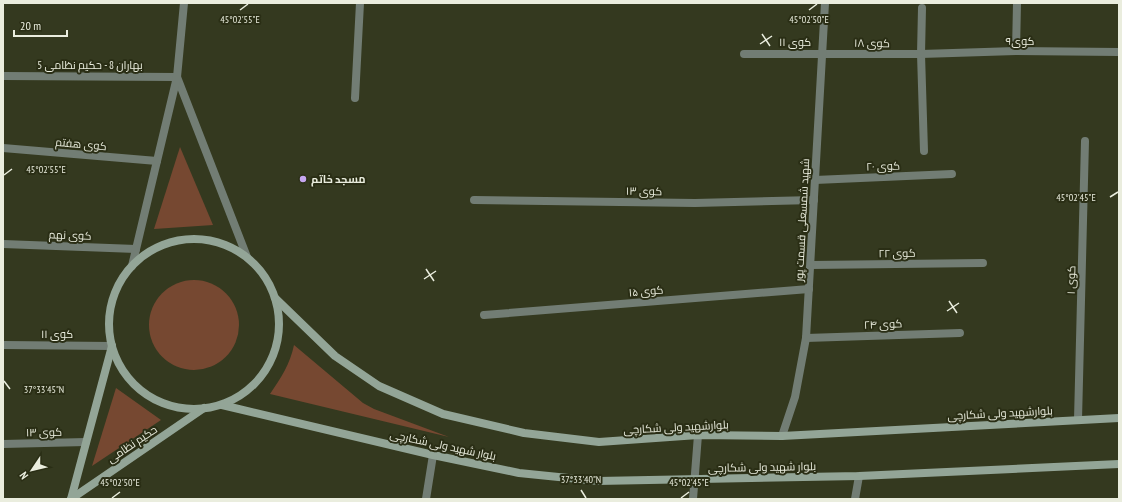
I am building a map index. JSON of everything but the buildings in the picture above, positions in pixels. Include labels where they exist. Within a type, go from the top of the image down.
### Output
[{"type":"main road","points":[[200,239],[225,245],[247,257],[264,276],[275,298],[279,324],[275,350],[263,373],[245,392],[222,404],[204,408],[180,408],[157,400],[137,387],[121,368],[112,346],[109,328],[111,305],[118,284],[132,266],[151,250],[175,241],[200,239]]},
{"type":"main road","name":"بلوارشهید ولی شکارچی","points":[[275,298],[335,356],[379,386],[443,414],[524,433],[599,442],[698,435],[782,436],[1119,418]]},
{"type":"main road","name":"حکیم نظامی","points":[[71,499],[112,346]]},
{"type":"main road","name":"بلوار شهید ولی شکارچی","points":[[222,404],[433,455],[519,473],[598,481],[859,476],[1119,464]]},
{"type":"main road","name":"حکیم نظامی","points":[[71,499],[204,408]]},
{"type":"street","points":[[132,266],[177,77],[184,3]]},
{"type":"street","points":[[355,98],[360,3]]},
{"type":"street","name":"شهید شمسعلی قسمت پور","points":[[782,436],[795,397],[806,338],[826,3]]},
{"type":"street","points":[[1016,51],[1017,3]]},
{"type":"street","points":[[922,8],[921,54],[924,151]]},
{"type":"street","name":"کوی۹","points":[[921,54],[1016,51],[1119,52]]},
{"type":"street","name":"کوی ۱۱","points":[[744,54],[823,53]]},
{"type":"street","name":"کوی ۱۸","points":[[823,53],[921,54]]},
{"type":"street","name":"بهاران 8 - حکیم نظامی 5","points":[[3,76],[177,77]]},
{"type":"street","points":[[177,77],[247,257]]},
{"type":"street","name":"کوی ۱","points":[[1078,420],[1085,141]]},
{"type":"street","name":"کوی هفتم","points":[[3,148],[157,161]]},
{"type":"street","name":"کوی ۲۰","points":[[815,180],[952,174]]},
{"type":"street","name":"کوی ۱۳","points":[[474,200],[695,203],[814,200]]},
{"type":"street","name":"کوی نهم","points":[[3,244],[136,249]]},
{"type":"street","name":"کوی ۲۲","points":[[811,264],[983,263]]},
{"type":"street","name":"کوی ۱۵","points":[[484,315],[809,288]]},
{"type":"street","name":"کوی ۲۴","points":[[806,338],[960,333]]},
{"type":"street","name":"کوی ۱۱","points":[[3,345],[112,346]]},
{"type":"street","points":[[693,499],[698,435]]},
{"type":"street","name":"کوی ۱۳","points":[[3,444],[86,442]]},
{"type":"street","points":[[426,499],[433,455]]},
{"type":"street","points":[[855,499],[859,476]]},
{"type":"shaded area","points":[[180,147],[213,225],[154,229]]},
{"type":"shaded area","points":[[194,280],[211,284],[226,293],[235,308],[239,325],[235,342],[226,357],[211,366],[194,370],[177,366],[162,357],[153,342],[149,325],[153,308],[162,293],[177,284]]},
{"type":"shaded area","points":[[294,345],[363,403],[374,409],[449,437],[270,394],[285,371]]},
{"type":"shaded area","points":[[116,388],[161,420],[92,466]]},
{"type":"place","name":"مسجد خاتم","points":[[303,179]]}]
